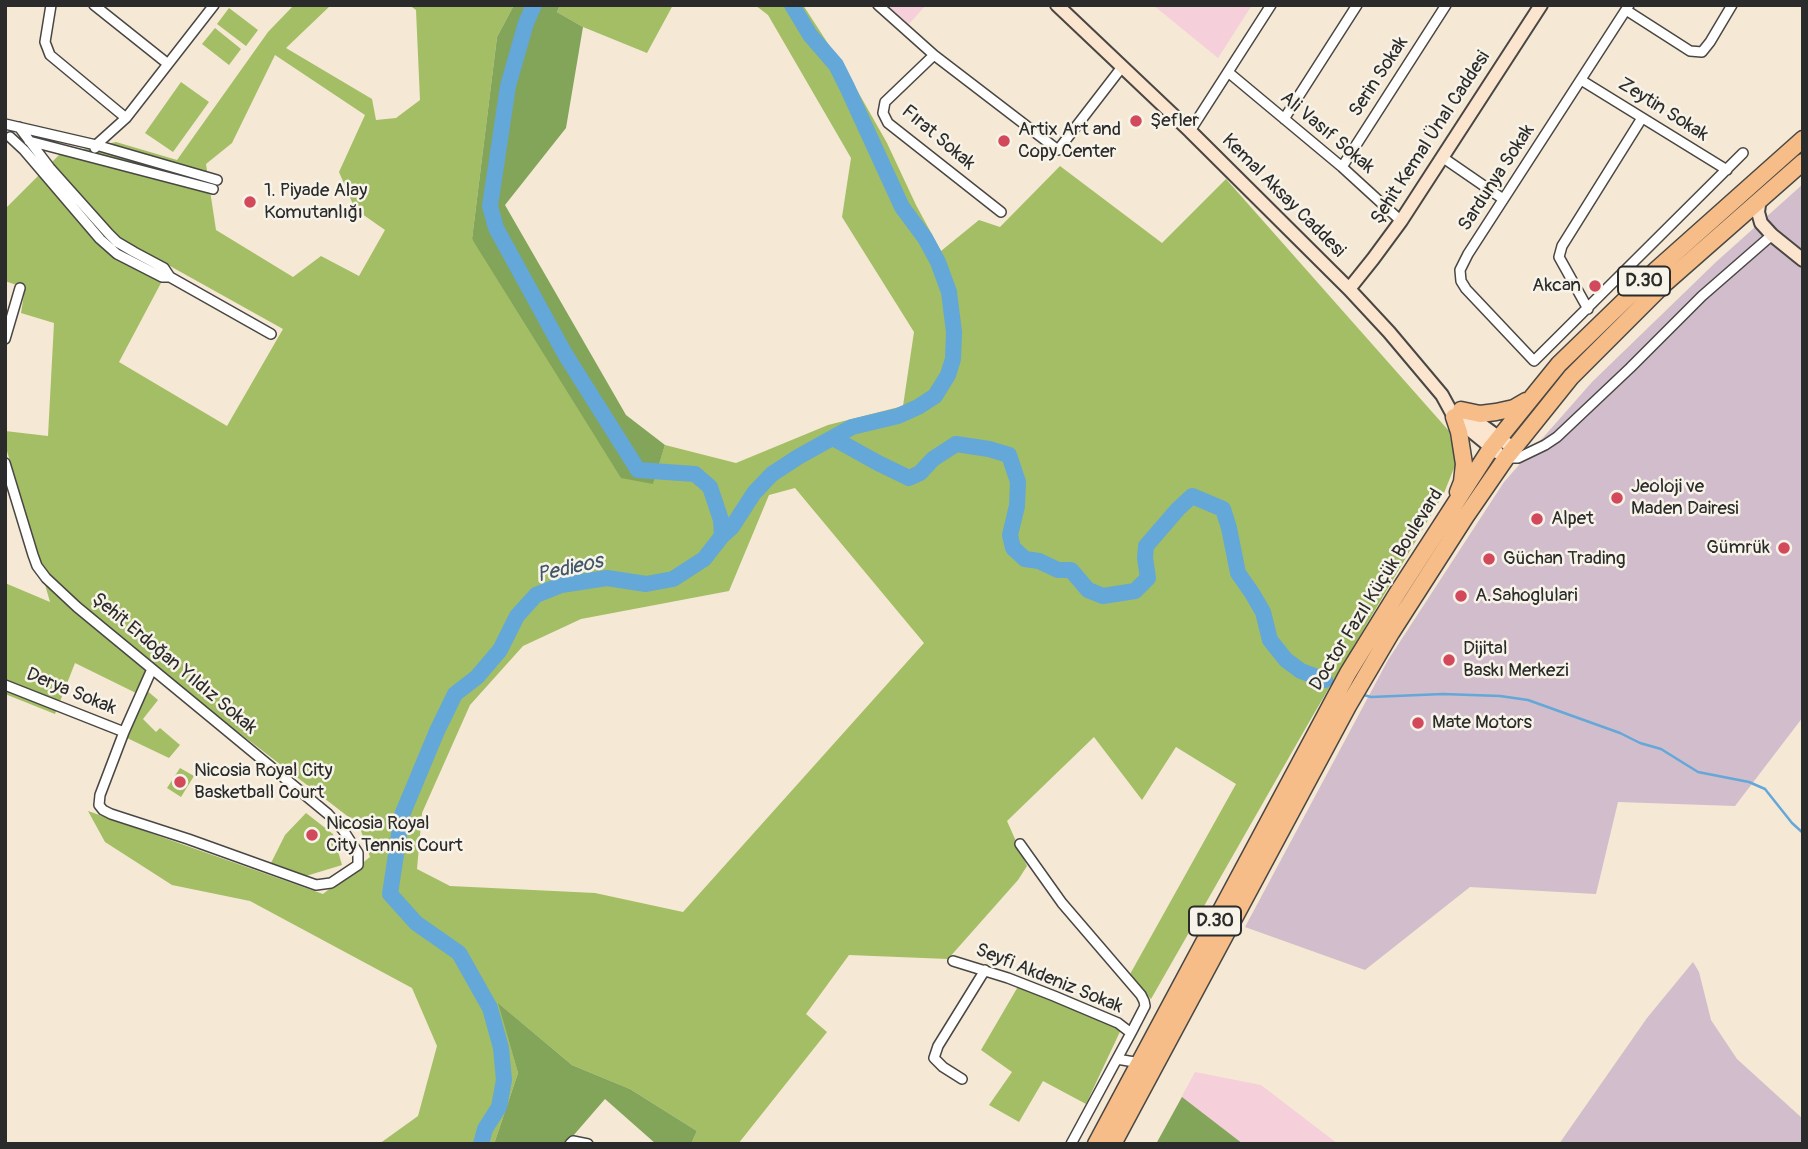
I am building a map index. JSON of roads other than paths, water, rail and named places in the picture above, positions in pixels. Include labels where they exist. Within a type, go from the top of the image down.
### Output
[{"type":"highway","name":"Doctor Fazıl Küçük Boulevard","points":[[1113,1144],[1341,702],[1348,673],[1495,443],[1559,364],[1656,270],[1803,139]]},
{"type":"highway","name":"Doctor Fazıl Küçük Boulevard","points":[[1096,1144],[1341,702],[1364,678],[1461,523],[1509,453],[1571,377],[1663,285],[1803,162]]},
{"type":"highway","points":[[1452,507],[1462,482],[1464,464],[1458,414],[1496,412],[1514,408],[1530,399]]},
{"type":"main road","name":"Kemal Aksay Caddesi","points":[[1057,5],[1190,131],[1349,289],[1458,414],[1509,453]]},
{"type":"main road","name":"Şehit Kemal Ünal Caddesi","points":[[1349,289],[1401,221],[1541,5]]},
{"type":"main road","points":[[1760,198],[1758,212],[1761,223],[1803,260]]},
{"type":"main road","points":[[1728,227],[1740,220],[1761,223]]},
{"type":"street","points":[[51,5],[45,41],[50,55],[126,118]]},
{"type":"street","points":[[94,5],[168,64]]},
{"type":"street","points":[[92,157],[96,145],[126,118],[214,5]]},
{"type":"street","points":[[878,5],[934,55],[1058,150],[1122,67]]},
{"type":"street","points":[[1190,131],[1271,5]]},
{"type":"street","points":[[1284,119],[1357,5]]},
{"type":"street","name":"Serin Sokak","points":[[1342,167],[1446,5]]},
{"type":"street","points":[[1628,8],[1690,51],[1702,52],[1732,5]]},
{"type":"street","name":"Sardunya Sokak","points":[[1588,309],[1534,361],[1466,289],[1461,281],[1460,270],[1503,199],[1628,8]]},
{"type":"street","name":"Fırat Sokak","points":[[934,55],[886,102],[883,113],[888,123],[1000,212]]},
{"type":"street","name":"Ali Vasıf Sokak","points":[[1228,72],[1342,167],[1401,221]]},
{"type":"street","name":"Zeytin Sokak","points":[[1581,80],[1727,170]]},
{"type":"street","points":[[1643,118],[1562,246],[1559,257],[1588,309],[1743,153]]},
{"type":"street","points":[[5,124],[96,145],[215,185],[7,137]]},
{"type":"street","points":[[19,127],[50,168],[109,234],[134,252],[164,268],[170,277],[271,334]]},
{"type":"street","points":[[7,137],[24,150],[100,239],[117,254],[162,277],[170,277]]},
{"type":"street","points":[[1443,157],[1503,199]]},
{"type":"street","points":[[1509,453],[1518,458],[1557,437],[1702,296],[1772,235]]},
{"type":"street","points":[[5,339],[20,288]]},
{"type":"street","name":"Şehit Erdoğan Yıldız Sokak","points":[[5,463],[37,566],[46,578],[328,814],[343,830],[358,853],[358,865],[331,883],[316,885],[111,814],[99,805],[100,795],[124,732]]},
{"type":"street","points":[[124,732],[152,669]]},
{"type":"street","name":"Derya Sokak","points":[[5,685],[124,732]]},
{"type":"street","points":[[1020,844],[1062,903],[1142,995],[1144,1001],[1131,1033],[1071,1144]]},
{"type":"street","name":"Seyfi Akdeniz Sokak","points":[[953,961],[1054,996],[1118,1023],[1131,1033]]},
{"type":"street","points":[[962,1079],[934,1058],[937,1046],[985,970]]},
{"type":"street","points":[[1117,1059],[1140,1063]]},
{"type":"street","points":[[570,1144],[573,1141],[588,1144]]},
{"type":"waterway","name":"Pedieos","points":[[481,1144],[485,1129],[499,1107],[504,1080],[501,1048],[490,1008],[459,953],[416,923],[390,894],[402,815],[455,694],[477,677],[500,650],[517,616],[536,595],[561,585],[607,578],[646,584],[673,579],[704,559],[722,536],[721,520],[710,487],[695,474],[638,470],[565,354],[496,228],[490,206],[508,86],[526,23],[534,5]]},
{"type":"waterway","points":[[722,536],[732,527],[754,493],[772,474],[852,427],[898,416],[918,407],[935,396],[948,375],[953,359],[954,332],[949,292],[938,262],[925,238],[902,207],[836,65],[810,35],[792,5]]},
{"type":"waterway","points":[[833,438],[909,478],[920,473],[933,459],[956,444],[1009,455],[1018,482],[1017,506],[1010,535],[1013,548],[1025,559],[1039,561],[1058,570],[1071,570],[1088,590],[1103,596],[1135,591],[1148,578],[1146,546],[1192,496],[1223,509],[1238,573],[1263,612],[1270,640],[1286,660],[1301,671],[1325,680]]},
{"type":"waterway","points":[[1325,680],[1335,684]]},
{"type":"waterway","points":[[1360,694],[1371,697],[1443,694],[1500,696],[1528,700],[1661,749],[1698,772],[1749,782],[1765,789],[1803,833]]},
{"type":"place","name":"Şefler","points":[[1136,121]]},
{"type":"place","name":"Artix Art and Copy Center","points":[[1004,141]]},
{"type":"place","name":"1. Piyade Alay Komutanlığı","points":[[250,202]]},
{"type":"place","name":"Akcan","points":[[1595,286]]},
{"type":"place","name":"Jeoloji ve Maden Dairesi","points":[[1617,498]]},
{"type":"place","name":"Alpet","points":[[1537,519]]},
{"type":"place","name":"Gümrük","points":[[1784,548]]},
{"type":"place","name":"Güchan Trading","points":[[1489,559]]},
{"type":"place","name":"A.Sahoglulari","points":[[1461,596]]},
{"type":"place","name":"Dijital Baskı Merkezi","points":[[1449,660]]},
{"type":"place","name":"Mate Motors","points":[[1418,723]]},
{"type":"place","name":"Nicosia Royal City Basketball Court","points":[[180,782]]},
{"type":"place","name":"Nicosia Royal City Tennis Court","points":[[312,835]]}]
